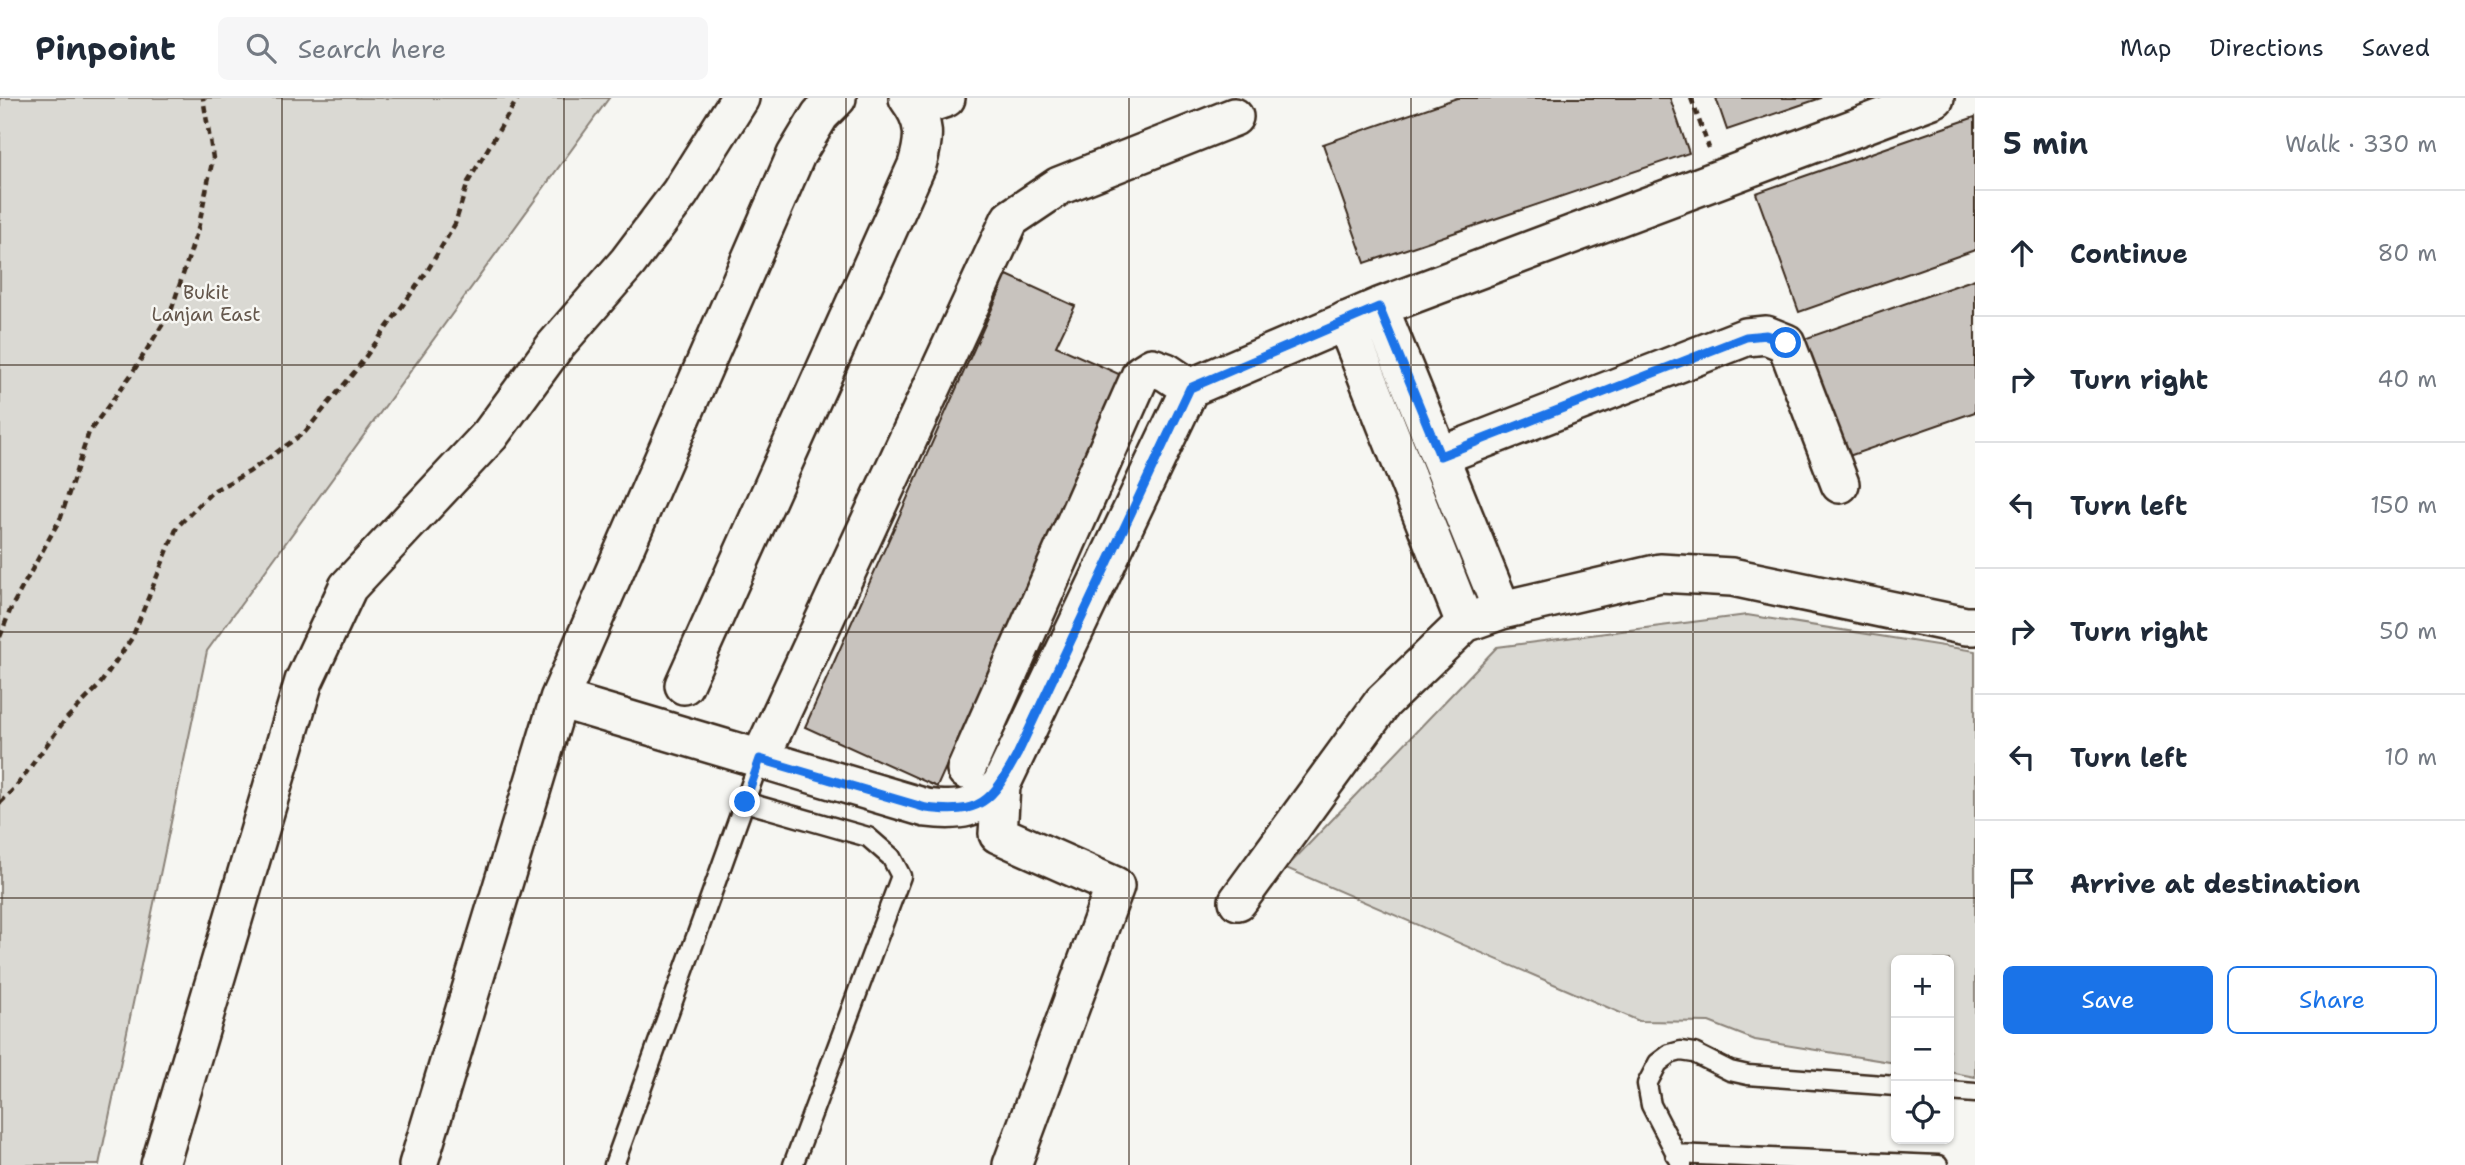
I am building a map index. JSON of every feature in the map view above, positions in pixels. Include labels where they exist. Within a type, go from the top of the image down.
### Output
[{"type":"street","points":[[160,1165],[304,681],[348,587],[490,435],[555,346],[628,262],[680,193],[740,98]]},
{"type":"street","points":[[418,1165],[559,699],[796,155],[820,115],[837,98]]},
{"type":"street","points":[[559,699],[926,808],[950,811],[969,808],[986,800],[1001,785],[1190,388],[1379,307],[1934,98]]},
{"type":"street","points":[[684,685],[917,165],[925,140],[923,101]]},
{"type":"street","points":[[760,759],[1010,219],[1059,186],[1234,117]]},
{"type":"street","points":[[1379,307],[1502,610]]},
{"type":"street","points":[[1345,321],[1465,623]]},
{"type":"street","points":[[1440,456],[1746,337],[1766,335],[1786,343],[1840,484]]},
{"type":"street","points":[[966,770],[1140,374],[1152,368],[1166,372],[1190,388]]},
{"type":"street","points":[[1238,901],[1383,702],[1465,623],[1502,610],[1660,573],[1732,577],[1975,626]]},
{"type":"street","points":[[1001,785],[998,834],[1115,886],[1012,1165]]},
{"type":"lane","points":[[614,1165],[760,759]]},
{"type":"lane","points":[[745,802],[868,837],[891,858],[901,876],[793,1165]]},
{"type":"lane","points":[[1891,1086],[1748,1075],[1730,1071],[1694,1053],[1681,1051],[1670,1054],[1658,1063],[1647,1084],[1651,1105],[1679,1160],[1938,1165]]},
{"type":"lane","points":[[1954,1091],[1975,1093]]},
{"type":"path","points":[[0,637],[12,608],[61,517],[89,432],[131,374],[171,311],[198,229],[213,158],[203,98]]},
{"type":"path","points":[[0,803],[15,788],[65,720],[99,687],[132,638],[177,527],[213,491],[249,472],[304,432],[356,370],[426,273],[455,223],[468,182],[518,98]]},
{"type":"path","points":[[1690,98],[1720,178]]},
{"type":"green space","name":"Bukit Lanjan East","points":[[0,98],[609,98],[207,651],[99,1165],[0,1165]]},
{"type":"green space","points":[[1747,615],[1975,651],[1975,1077],[1954,1073],[1954,955],[1891,955],[1891,1062],[1755,1040],[1709,1022],[1639,1021],[1286,868],[1497,647]]},
{"type":"building","points":[[1457,98],[1670,98],[1689,153],[1365,263],[1323,144]]},
{"type":"building","points":[[1716,98],[1821,98],[1727,130]]},
{"type":"building","points":[[1975,117],[1975,250],[1799,312],[1756,193]]},
{"type":"building","points":[[1007,275],[1075,306],[1056,346],[1121,375],[937,787],[805,727]]},
{"type":"building","points":[[1975,279],[1975,412],[1846,457],[1804,339]]},
{"type":"route","points":[[745,802],[760,759],[926,808],[950,811],[969,808],[986,800],[1001,785],[1017,755],[1190,388],[1379,307],[1440,456],[1746,337],[1766,335],[1786,343]]}]
